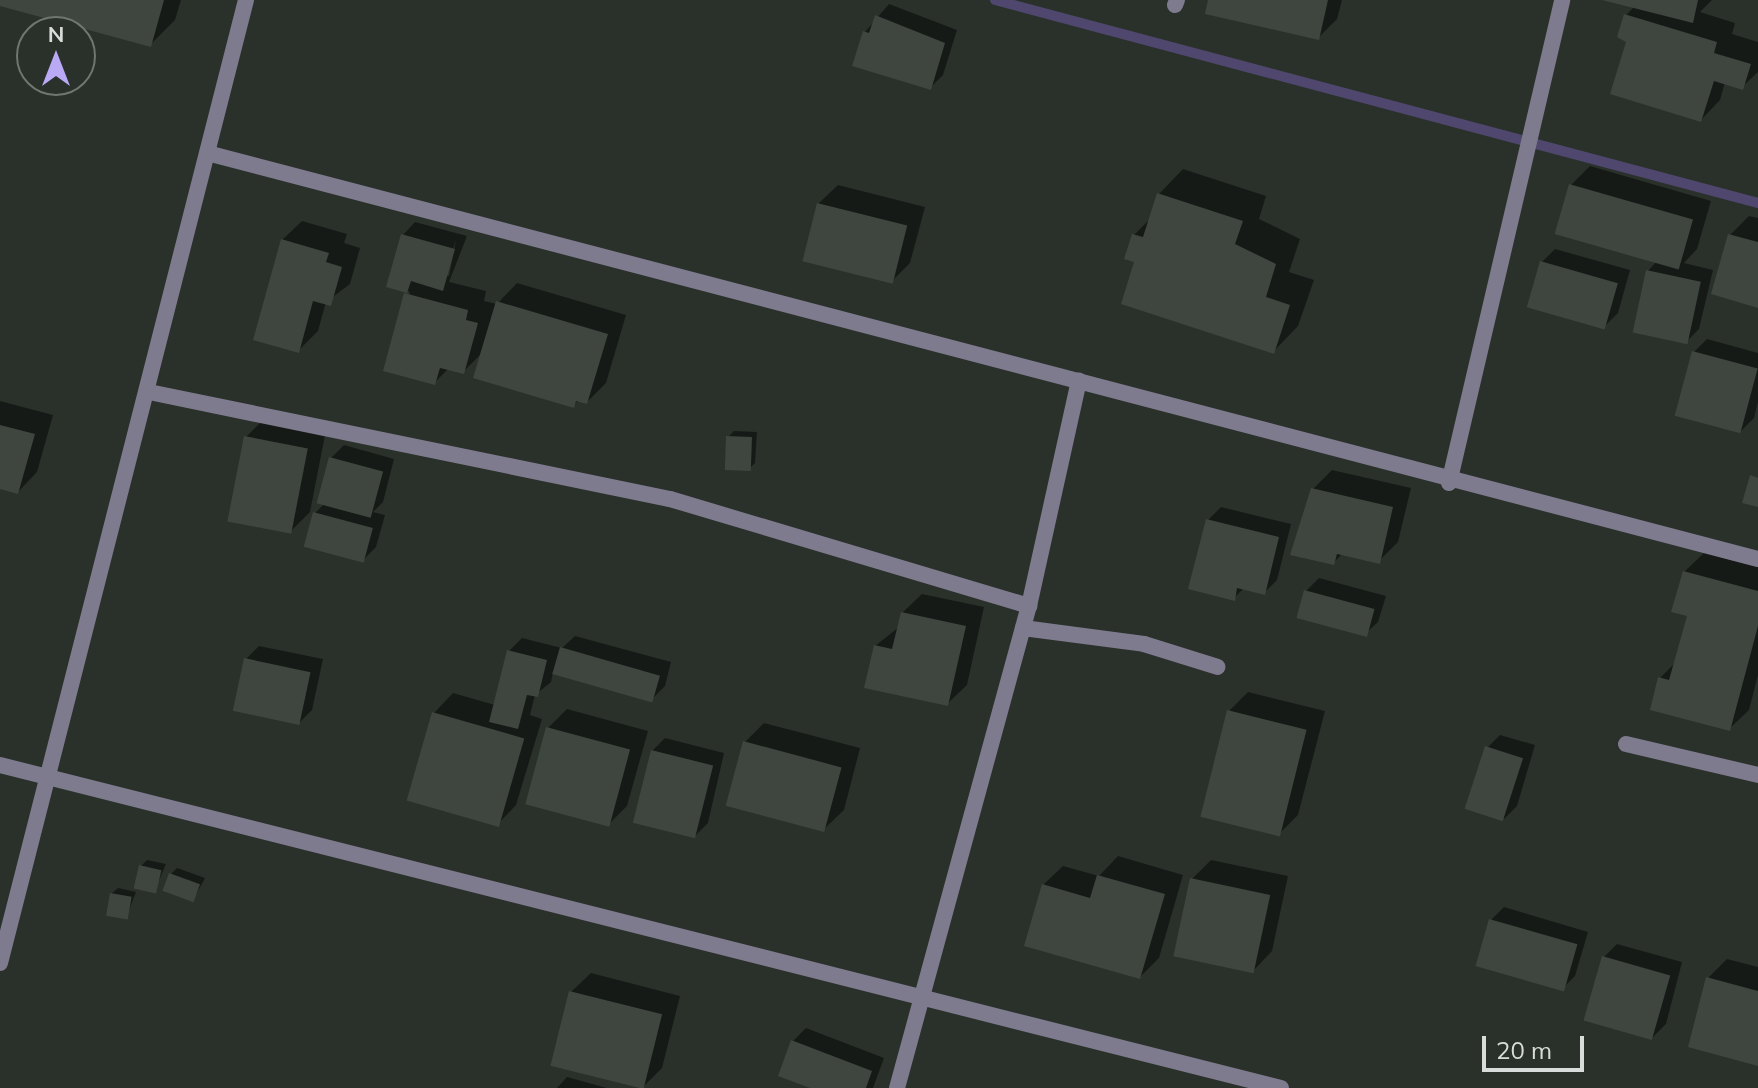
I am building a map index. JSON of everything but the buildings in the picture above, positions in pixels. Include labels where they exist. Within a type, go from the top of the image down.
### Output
[{"type":"street","points":[[0,963],[211,154],[246,0]]},
{"type":"street","points":[[1449,483],[1562,0]]},
{"type":"street","points":[[211,154],[1079,380],[1449,483],[1758,559]]},
{"type":"street","points":[[897,1088],[1029,606],[1079,380]]},
{"type":"street","points":[[149,392],[670,499],[1029,606]]},
{"type":"street","points":[[1023,628],[1144,644],[1218,667]]},
{"type":"street","points":[[1626,744],[1758,775]]},
{"type":"street","points":[[0,765],[924,995],[1281,1088]]},
{"type":"waterway","points":[[995,0],[1758,203]]}]
